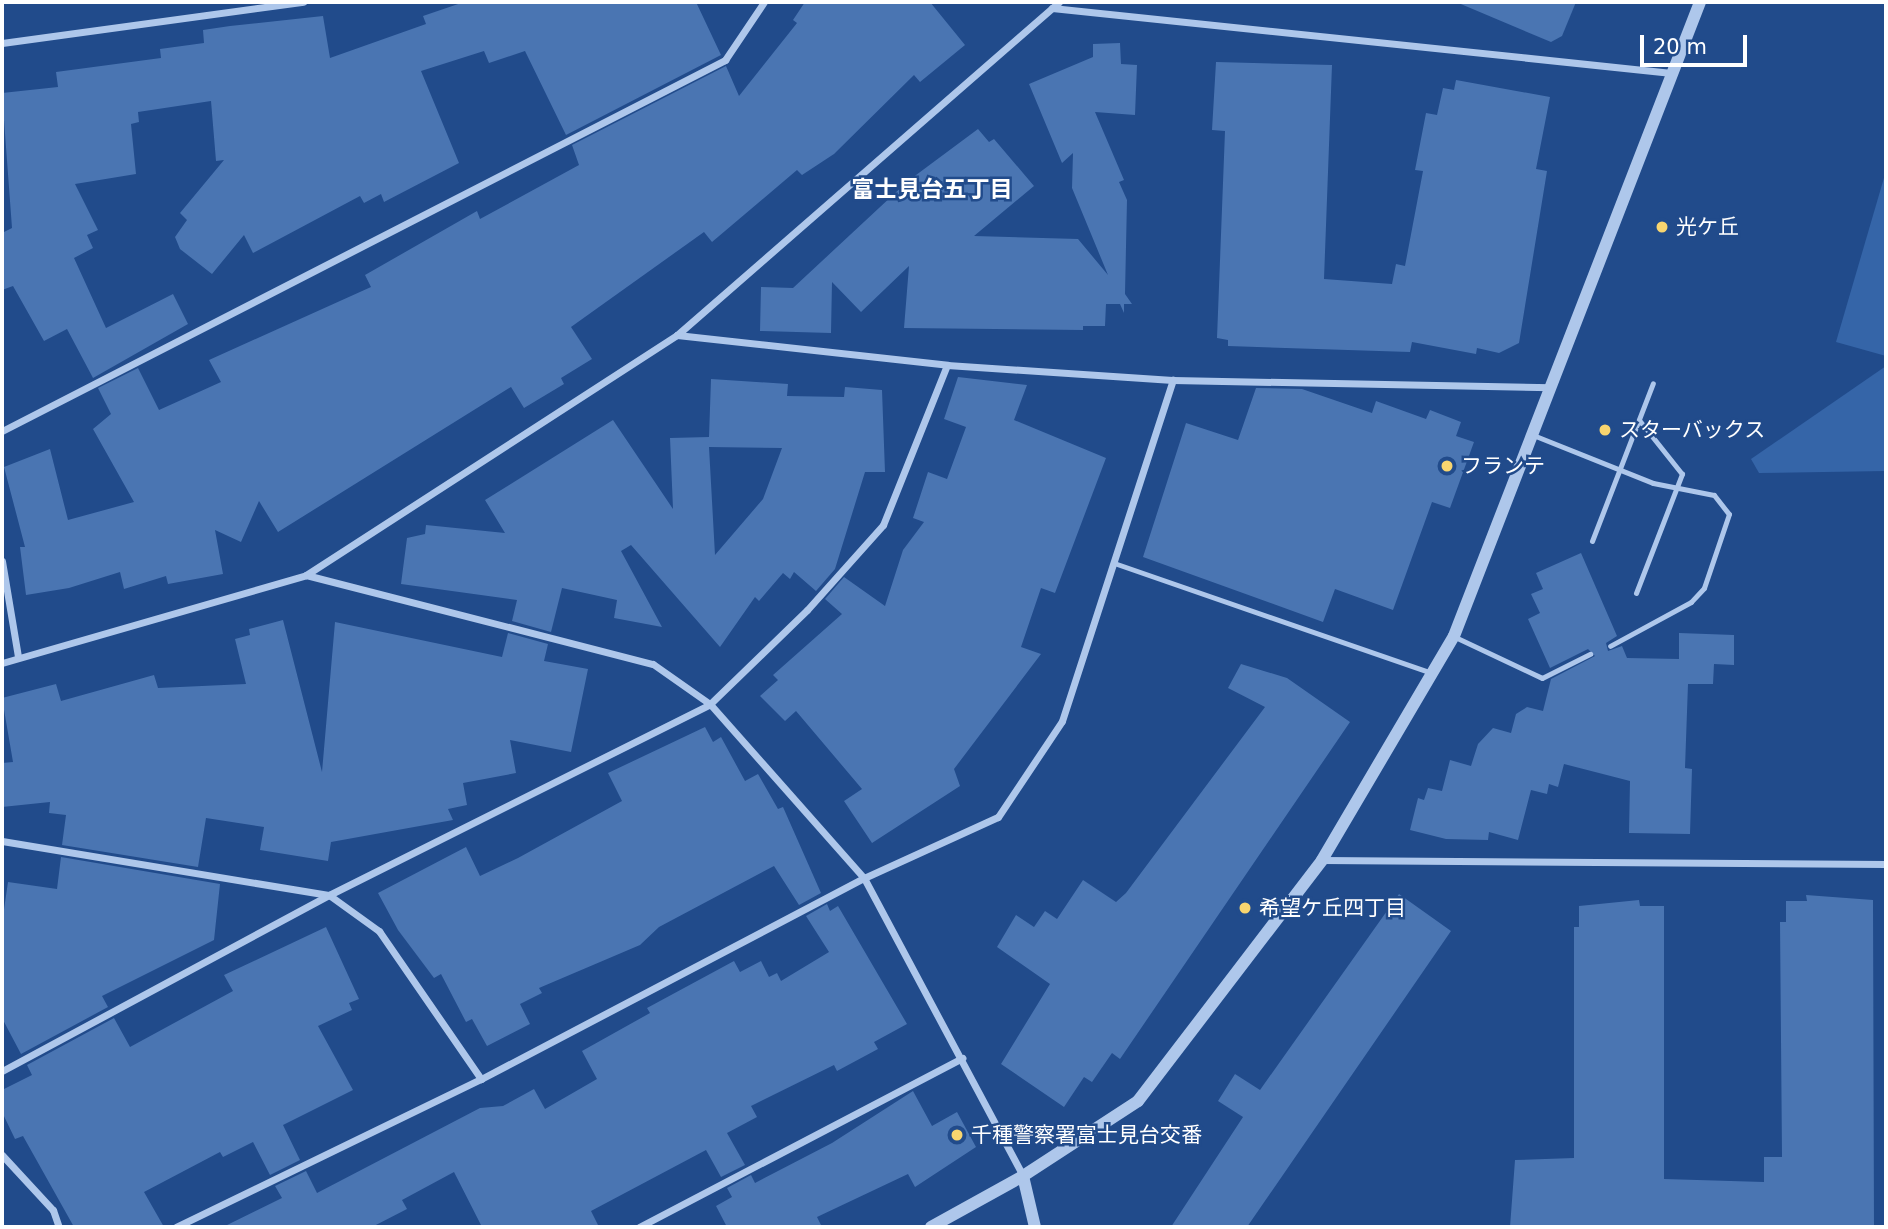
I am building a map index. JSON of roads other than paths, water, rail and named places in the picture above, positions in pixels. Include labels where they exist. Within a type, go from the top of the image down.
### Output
[{"type":"street","points":[[2,43],[303,2]]},
{"type":"street","points":[[2,431],[725,61],[764,2]]},
{"type":"street","points":[[2,663],[306,575],[677,335],[1059,2]]},
{"type":"street","points":[[931,1227],[1023,1176],[1138,1101],[1322,860],[1454,636],[1700,2]]},
{"type":"street","points":[[1052,8],[1672,73]]},
{"type":"street","points":[[677,335],[947,365],[1173,380],[1551,387]]},
{"type":"street","points":[[2,1071],[329,895],[710,704],[807,610],[883,525],[947,365]]},
{"type":"street","points":[[176,1227],[481,1079],[864,878],[998,817],[1062,722],[1173,380]]},
{"type":"street","points":[[2,561],[18,657]]},
{"type":"street","points":[[306,575],[653,664],[710,704],[864,878],[1023,1176],[1035,1227]]},
{"type":"street","points":[[2,841],[329,895],[379,931],[481,1079]]},
{"type":"street","points":[[1322,860],[1886,864]]},
{"type":"street","points":[[639,1227],[962,1058]]},
{"type":"street","points":[[2,1156],[53,1210],[59,1227]]},
{"type":"lane","points":[[1592,541],[1653,383]]},
{"type":"lane","points":[[1636,593],[1682,474],[1639,420]]},
{"type":"lane","points":[[1533,435],[1620,469],[1724,502],[1727,533],[1704,588],[1691,602],[1610,646]]},
{"type":"lane","points":[[1114,564],[1432,673]]},
{"type":"lane","points":[[1454,636],[1542,678],[1590,654]]},
{"type":"place","name":"光ケ丘","points":[[1662,227]]},
{"type":"place","name":"スターバックス","points":[[1605,430]]},
{"type":"place","name":"フランテ","points":[[1447,466]]},
{"type":"place","name":"希望ケ丘四丁目","points":[[1245,908]]},
{"type":"place","name":"千種警察署富士見台交番","points":[[957,1135]]},
{"type":"district","name":"富士見台五丁目","points":[[932,189]]}]
